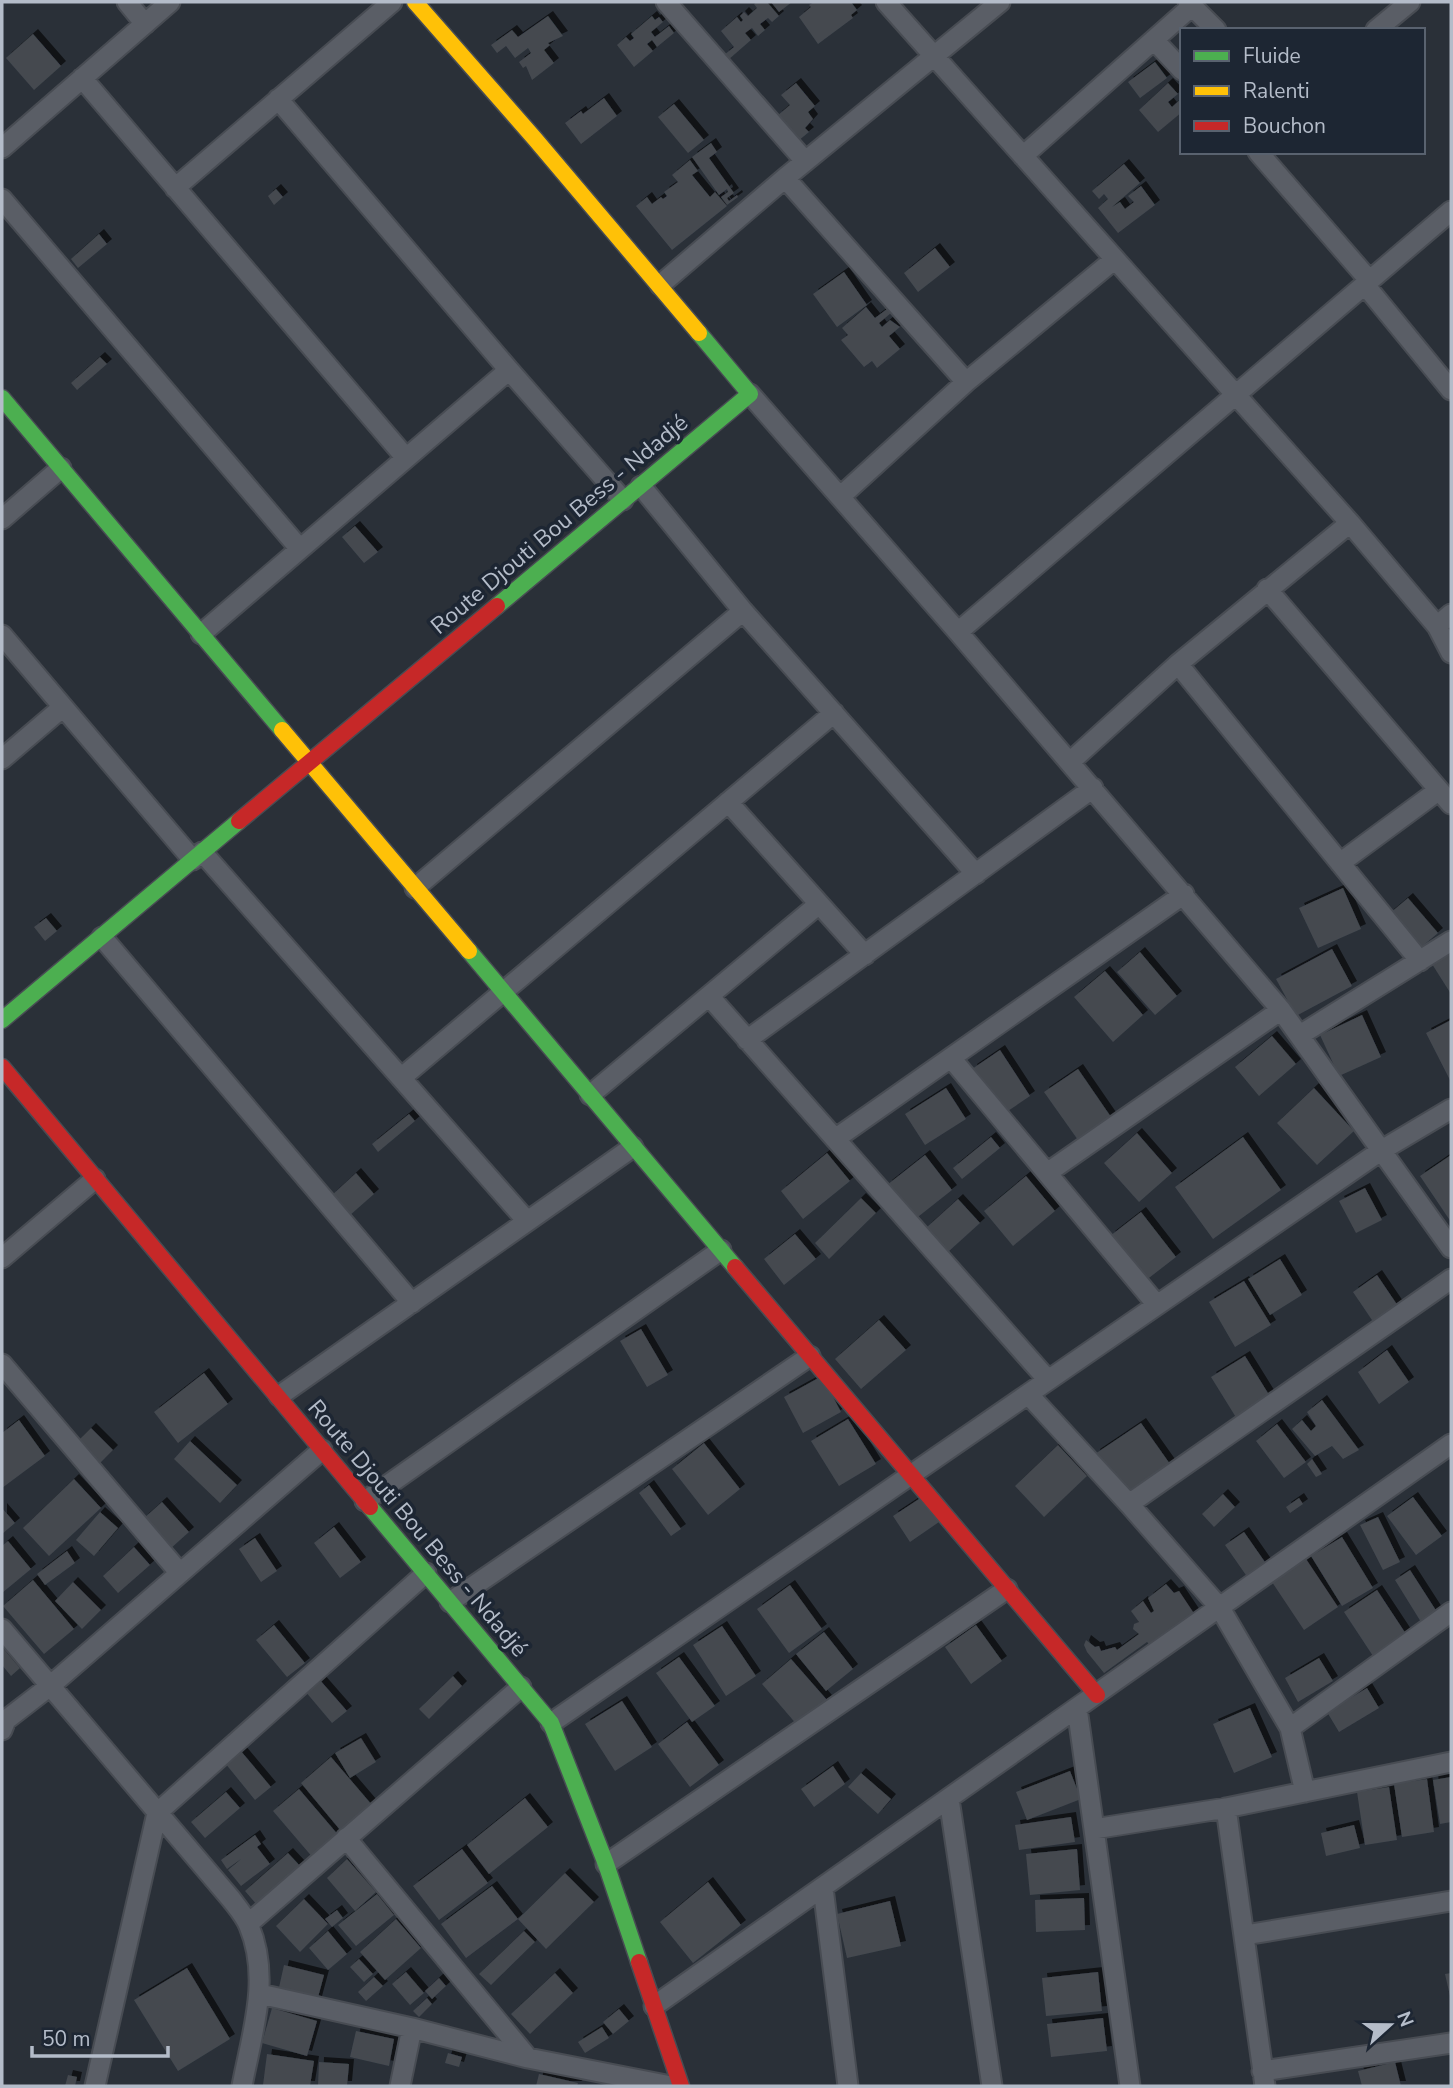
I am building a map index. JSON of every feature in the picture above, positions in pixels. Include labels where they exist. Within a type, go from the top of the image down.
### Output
[{"type":"main road","points":[[415,2],[660,285],[750,394]]},
{"type":"main road","name":"Route Djouti Bou Bess - Ndadjé","points":[[2,1020],[750,394]]},
{"type":"main road","points":[[2,398],[1097,1695]]},
{"type":"main road","name":"Route Djouti Bou Bess - Ndadjé","points":[[2,1067],[551,1723],[606,1864],[681,2086]]},
{"type":"street","points":[[127,2],[145,23]]},
{"type":"street","points":[[2,148],[170,2]]},
{"type":"street","points":[[176,188],[392,2]]},
{"type":"street","points":[[666,2],[805,161]]},
{"type":"street","points":[[886,2],[1350,523],[1444,620],[1451,653]]},
{"type":"street","points":[[660,285],[805,161],[1000,2]]},
{"type":"street","points":[[1378,28],[1407,3]]},
{"type":"street","points":[[1023,156],[1154,40],[1190,4],[1214,28]]},
{"type":"street","points":[[1154,40],[1180,68]]},
{"type":"street","points":[[82,78],[406,458]]},
{"type":"street","points":[[278,99],[623,499]]},
{"type":"street","points":[[1260,154],[1367,283],[1451,390]]},
{"type":"street","points":[[785,178],[966,382]]},
{"type":"street","points":[[2,199],[300,549]]},
{"type":"street","points":[[958,632],[1451,211]]},
{"type":"street","points":[[841,496],[966,382],[1115,259]]},
{"type":"street","points":[[201,634],[509,370]]},
{"type":"street","points":[[750,394],[1093,788],[1281,1010],[1451,1248]]},
{"type":"street","points":[[2,519],[61,468]]},
{"type":"street","points":[[641,486],[743,611],[976,874]]},
{"type":"street","points":[[1070,762],[1178,664],[1350,523]]},
{"type":"street","points":[[1268,589],[1445,797],[1340,863]]},
{"type":"street","points":[[415,888],[743,611]]},
{"type":"street","points":[[2,635],[63,708],[401,1078],[527,1221]]},
{"type":"street","points":[[1178,664],[1420,961]]},
{"type":"street","points":[[2,759],[63,708]]},
{"type":"street","points":[[401,1078],[834,713]]},
{"type":"street","points":[[747,1040],[1093,788]]},
{"type":"street","points":[[728,802],[865,955]]},
{"type":"street","points":[[835,1139],[1184,894]]},
{"type":"street","points":[[590,1095],[820,904]]},
{"type":"street","points":[[102,937],[412,1303]]},
{"type":"street","points":[[1300,1035],[1451,941]]},
{"type":"street","points":[[709,996],[1048,1380]]},
{"type":"street","points":[[1047,1173],[1281,1010]]},
{"type":"street","points":[[951,1058],[1157,1305]]},
{"type":"street","points":[[551,1723],[1382,1150],[1451,1109]]},
{"type":"street","points":[[279,1396],[634,1147]]},
{"type":"street","points":[[2,1258],[95,1179]]},
{"type":"street","points":[[365,1501],[721,1250]]},
{"type":"street","points":[[1129,1504],[1451,1279]]},
{"type":"street","points":[[450,1602],[810,1356]]},
{"type":"street","points":[[2,1364],[179,1572]]},
{"type":"street","points":[[1028,1394],[1220,1608],[1290,1728],[1305,1792]]},
{"type":"street","points":[[654,2006],[1451,1444]]},
{"type":"street","points":[[2,1730],[6,1720],[50,1686],[323,1450]]},
{"type":"street","points":[[95,2086],[157,1813],[426,1573]]},
{"type":"street","points":[[606,1864],[1007,1589]]},
{"type":"street","points":[[1290,1728],[1451,1612]]},
{"type":"street","points":[[2,1629],[231,1899],[248,1924],[259,1957],[260,1994],[242,2086]]},
{"type":"street","points":[[248,1924],[521,1687]]},
{"type":"street","points":[[1077,1708],[1130,2086]]},
{"type":"street","points":[[1094,1829],[1226,1808],[1451,1762]]},
{"type":"street","points":[[949,1799],[992,2086]]},
{"type":"street","points":[[1226,1808],[1264,2078],[1451,2043]]},
{"type":"street","points":[[346,1838],[528,2058]]},
{"type":"street","points":[[823,1888],[848,2086]]},
{"type":"street","points":[[1245,1935],[1451,1901]]},
{"type":"street","points":[[260,1994],[412,2028],[528,2058],[671,2086]]},
{"type":"street","points":[[400,2086],[412,2028]]},
{"type":"building","points":[[767,2],[779,16],[772,22],[768,18],[760,24],[765,30],[758,36],[752,28],[745,33],[751,40],[728,60],[724,55],[734,47],[721,31],[737,17],[741,22],[743,20],[740,16],[744,12],[748,16],[757,8],[754,4]]},
{"type":"building","points":[[771,2],[792,2],[779,12]]},
{"type":"building","points":[[814,2],[851,2],[857,10],[851,15],[853,18],[818,44],[799,17]]},
{"type":"building","points":[[548,16],[563,36],[548,43],[550,45],[544,50],[554,63],[532,80],[526,66],[523,68],[519,62],[531,53],[528,48],[515,58],[506,46],[497,53],[491,45],[512,30],[518,37]]},
{"type":"building","points":[[652,16],[655,20],[659,17],[663,22],[651,32],[655,37],[669,26],[674,33],[657,47],[652,40],[647,44],[653,51],[634,67],[617,45],[626,37],[630,41],[634,38],[631,34]]},
{"type":"building","points":[[33,34],[61,66],[34,90],[6,58]]},
{"type":"building","points":[[1155,62],[1167,78],[1140,98],[1128,82]]},
{"type":"building","points":[[796,83],[815,106],[808,112],[813,119],[805,128],[809,132],[798,141],[777,116],[790,105],[781,95]]},
{"type":"building","points":[[1168,83],[1178,94],[1168,102],[1172,107],[1180,100],[1180,114],[1158,132],[1139,110]]},
{"type":"building","points":[[604,98],[617,116],[581,144],[565,123],[581,111],[583,114]]},
{"type":"building","points":[[674,104],[704,140],[688,153],[658,117]]},
{"type":"building","points":[[711,143],[717,152],[709,158],[734,193],[727,198],[729,201],[737,195],[738,197],[727,205],[721,197],[728,192],[727,189],[719,195],[692,157]]},
{"type":"building","points":[[690,160],[698,171],[692,175],[710,197],[715,192],[727,206],[672,250],[636,206],[647,197],[652,204],[667,196],[664,192],[678,182],[672,175]]},
{"type":"building","points":[[1124,164],[1140,183],[1112,207],[1120,202],[1125,209],[1134,202],[1128,196],[1141,186],[1155,205],[1118,233],[1098,208],[1108,199],[1104,194],[1099,199],[1092,191]]},
{"type":"building","points":[[276,189],[283,197],[274,205],[268,196]]},
{"type":"building","points":[[99,234],[107,244],[78,268],[71,259]]},
{"type":"building","points":[[935,248],[950,267],[918,292],[904,273]]},
{"type":"building","points":[[844,272],[867,305],[837,327],[813,294]]},
{"type":"building","points":[[866,307],[875,318],[887,309],[891,313],[879,323],[882,327],[890,320],[900,327],[889,336],[900,349],[877,368],[872,361],[864,367],[841,340],[848,335],[842,328]]},
{"type":"building","points":[[100,357],[107,364],[77,390],[71,383]]},
{"type":"building","points":[[355,526],[378,552],[364,563],[342,537]]},
{"type":"building","points":[[1343,888],[1361,929],[1318,948],[1299,908]]},
{"type":"building","points":[[1408,898],[1438,933],[1418,950],[1389,914]]},
{"type":"building","points":[[46,918],[57,931],[45,941],[34,927]]},
{"type":"building","points":[[1332,949],[1352,986],[1296,1016],[1276,979]]},
{"type":"building","points":[[1451,951],[1451,994],[1432,964]]},
{"type":"building","points":[[1140,952],[1177,996],[1155,1015],[1117,972]]},
{"type":"building","points":[[1105,971],[1143,1015],[1113,1042],[1074,997]]},
{"type":"building","points":[[1362,1015],[1381,1057],[1339,1076],[1320,1035]]},
{"type":"building","points":[[1451,1020],[1451,1082],[1426,1033]]},
{"type":"building","points":[[1272,1036],[1296,1064],[1259,1096],[1235,1067]]},
{"type":"building","points":[[1000,1050],[1030,1096],[1002,1115],[972,1069]]},
{"type":"building","points":[[1078,1069],[1111,1117],[1078,1140],[1044,1092]]},
{"type":"building","points":[[946,1088],[966,1119],[925,1145],[905,1114]]},
{"type":"building","points":[[1314,1088],[1354,1131],[1317,1165],[1277,1123]]},
{"type":"building","points":[[409,1114],[415,1121],[378,1152],[372,1144]]},
{"type":"building","points":[[1137,1133],[1172,1173],[1139,1202],[1104,1163]]},
{"type":"building","points":[[991,1137],[1000,1148],[962,1179],[953,1168]]},
{"type":"building","points":[[1243,1137],[1281,1190],[1213,1239],[1175,1187]]},
{"type":"building","points":[[827,1153],[850,1181],[803,1219],[781,1191]]},
{"type":"building","points":[[925,1155],[952,1190],[914,1220],[887,1185]]},
{"type":"building","points":[[1451,1155],[1451,1222],[1420,1176]]},
{"type":"building","points":[[356,1173],[374,1194],[349,1216],[331,1196]]},
{"type":"building","points":[[1026,1176],[1055,1211],[1013,1246],[984,1211]]},
{"type":"building","points":[[1365,1188],[1382,1220],[1356,1233],[1339,1201]]},
{"type":"building","points":[[861,1198],[876,1213],[829,1259],[815,1243]]},
{"type":"building","points":[[958,1199],[980,1223],[948,1252],[926,1228]]},
{"type":"building","points":[[1141,1212],[1176,1257],[1145,1281],[1110,1236]]},
{"type":"building","points":[[795,1234],[816,1259],[784,1285],[764,1259]]},
{"type":"building","points":[[1280,1259],[1302,1295],[1270,1315],[1248,1279]]},
{"type":"building","points":[[1377,1275],[1398,1306],[1374,1323],[1353,1292]]},
{"type":"building","points":[[1244,1281],[1271,1325],[1235,1347],[1209,1302]]},
{"type":"building","points":[[879,1320],[906,1350],[861,1389],[835,1359]]},
{"type":"building","points":[[641,1329],[668,1375],[647,1387],[620,1341]]},
{"type":"building","points":[[1387,1350],[1409,1382],[1379,1404],[1358,1372]]},
{"type":"building","points":[[1245,1356],[1271,1398],[1237,1419],[1211,1377]]},
{"type":"building","points":[[204,1373],[228,1404],[178,1443],[154,1412]]},
{"type":"building","points":[[822,1376],[841,1412],[803,1433],[784,1397]]},
{"type":"building","points":[[1322,1400],[1359,1450],[1343,1459],[1332,1446],[1315,1456],[1292,1429],[1302,1420],[1311,1431],[1316,1426],[1307,1412]]},
{"type":"building","points":[[848,1419],[876,1464],[839,1486],[811,1441]]},
{"type":"building","points":[[19,1420],[45,1456],[2,1488],[2,1433]]},
{"type":"building","points":[[1141,1423],[1170,1464],[1124,1496],[1095,1454]]},
{"type":"building","points":[[1277,1424],[1306,1462],[1284,1478],[1256,1441]]},
{"type":"building","points":[[91,1428],[113,1450],[100,1463],[78,1441]]},
{"type":"building","points":[[190,1441],[237,1485],[220,1503],[174,1459]]},
{"type":"building","points":[[704,1443],[740,1489],[708,1515],[672,1469]]},
{"type":"building","points":[[1058,1445],[1087,1476],[1044,1517],[1015,1486]]},
{"type":"building","points":[[1312,1459],[1322,1474],[1316,1477],[1307,1464]]},
{"type":"building","points":[[74,1479],[101,1508],[49,1556],[23,1528]]},
{"type":"building","points":[[649,1485],[681,1529],[671,1536],[639,1493]]},
{"type":"building","points":[[1223,1494],[1235,1507],[1214,1527],[1202,1514]]},
{"type":"building","points":[[922,1497],[939,1522],[910,1542],[893,1516]]},
{"type":"building","points":[[1413,1497],[1442,1536],[1416,1555],[1387,1516]]},
{"type":"building","points":[[1299,1498],[1303,1504],[1290,1513],[1286,1507]]},
{"type":"building","points":[[162,1502],[189,1532],[170,1549],[143,1519]]},
{"type":"building","points":[[2,1508],[15,1523],[2,1534]]},
{"type":"building","points":[[100,1512],[118,1528],[94,1556],[76,1540]]},
{"type":"building","points":[[1378,1517],[1400,1562],[1383,1570],[1360,1525]]},
{"type":"building","points":[[334,1527],[361,1562],[340,1578],[314,1543]]},
{"type":"building","points":[[1244,1532],[1267,1565],[1248,1578],[1225,1545]]},
{"type":"building","points":[[1342,1537],[1373,1588],[1342,1606],[1311,1556]]},
{"type":"building","points":[[255,1538],[277,1571],[261,1582],[239,1549]]},
{"type":"building","points":[[8,1541],[31,1569],[2,1593],[2,1546]]},
{"type":"building","points":[[134,1547],[150,1565],[118,1593],[103,1576]]},
{"type":"building","points":[[67,1551],[75,1563],[45,1585],[37,1574]]},
{"type":"building","points":[[1306,1559],[1338,1607],[1304,1630],[1272,1582]]},
{"type":"building","points":[[1410,1570],[1437,1612],[1421,1622],[1395,1580]]},
{"type":"building","points":[[33,1580],[74,1629],[44,1654],[3,1606]]},
{"type":"building","points":[[73,1582],[101,1610],[82,1629],[55,1601]]},
{"type":"building","points":[[1166,1584],[1174,1593],[1179,1591],[1195,1615],[1150,1645],[1147,1642],[1104,1673],[1087,1652],[1084,1645],[1086,1640],[1095,1647],[1099,1646],[1101,1651],[1115,1647],[1117,1650],[1139,1634],[1133,1629],[1134,1624],[1139,1622],[1131,1611],[1143,1601],[1151,1613],[1154,1611],[1148,1598]]},
{"type":"building","points":[[790,1585],[822,1629],[789,1653],[757,1609]]},
{"type":"building","points":[[1377,1590],[1406,1634],[1373,1656],[1344,1612]]},
{"type":"building","points":[[274,1625],[305,1663],[287,1677],[256,1640]]},
{"type":"building","points":[[976,1625],[1002,1661],[971,1684],[945,1647]]},
{"type":"building","points":[[722,1626],[756,1676],[726,1696],[693,1645]]},
{"type":"building","points":[[824,1632],[853,1669],[826,1691],[796,1654]]},
{"type":"building","points":[[2,1647],[20,1668],[11,1676],[2,1665]]},
{"type":"building","points":[[679,1657],[715,1706],[692,1722],[656,1673]]},
{"type":"building","points":[[1319,1658],[1333,1681],[1298,1702],[1285,1678]]},
{"type":"building","points":[[791,1659],[827,1700],[798,1726],[762,1684]]},
{"type":"building","points":[[453,1676],[462,1686],[429,1719],[419,1709]]},
{"type":"building","points":[[319,1679],[347,1711],[332,1723],[305,1691]]},
{"type":"building","points":[[1367,1688],[1379,1708],[1339,1732],[1327,1712]]},
{"type":"building","points":[[622,1701],[652,1747],[615,1771],[585,1724]]},
{"type":"building","points":[[1250,1708],[1272,1757],[1234,1773],[1213,1724]]},
{"type":"building","points":[[687,1722],[719,1765],[690,1787],[658,1744]]},
{"type":"building","points":[[361,1738],[376,1762],[350,1778],[335,1753]]},
{"type":"building","points":[[240,1750],[271,1787],[255,1800],[225,1763]]},
{"type":"building","points":[[331,1757],[372,1805],[341,1831],[301,1783]]},
{"type":"building","points":[[833,1766],[845,1784],[814,1807],[801,1789]]},
{"type":"building","points":[[1070,1771],[1081,1799],[1027,1820],[1016,1792]]},
{"type":"building","points":[[861,1773],[891,1799],[878,1814],[848,1787]]},
{"type":"building","points":[[1451,1777],[1451,1822],[1440,1824],[1433,1780]]},
{"type":"building","points":[[1427,1779],[1434,1832],[1402,1837],[1394,1784]]},
{"type":"building","points":[[1389,1787],[1397,1840],[1365,1845],[1357,1792]]},
{"type":"building","points":[[299,1789],[340,1837],[314,1859],[273,1811]]},
{"type":"building","points":[[226,1792],[240,1808],[205,1838],[191,1822]]},
{"type":"building","points":[[525,1798],[548,1827],[489,1874],[467,1845]]},
{"type":"building","points":[[1071,1817],[1075,1842],[1019,1850],[1015,1825]]},
{"type":"building","points":[[1354,1825],[1360,1848],[1326,1856],[1321,1833]]},
{"type":"building","points":[[255,1835],[261,1844],[257,1847],[270,1864],[241,1886],[228,1870],[241,1859],[227,1869],[221,1860]]},
{"type":"building","points":[[462,1849],[488,1883],[439,1920],[413,1886]]},
{"type":"building","points":[[1077,1849],[1080,1890],[1030,1895],[1026,1854]]},
{"type":"building","points":[[288,1853],[301,1867],[257,1905],[245,1891]]},
{"type":"building","points":[[347,1859],[376,1892],[355,1911],[327,1878]]},
{"type":"building","points":[[565,1873],[594,1902],[546,1949],[518,1919]]},
{"type":"building","points":[[708,1882],[741,1925],[693,1963],[660,1922]]},
{"type":"building","points":[[492,1886],[518,1919],[466,1958],[441,1924]]},
{"type":"building","points":[[377,1894],[394,1915],[356,1946],[338,1925]]},
{"type":"building","points":[[1084,1898],[1085,1930],[1036,1932],[1035,1900]]},
{"type":"building","points":[[304,1899],[328,1924],[300,1952],[276,1926]]},
{"type":"building","points":[[890,1901],[901,1946],[847,1958],[837,1914]]},
{"type":"building","points":[[337,1910],[343,1918],[332,1927],[325,1919]]},
{"type":"building","points":[[396,1919],[421,1948],[385,1980],[360,1952]]},
{"type":"building","points":[[328,1931],[347,1954],[328,1970],[309,1948]]},
{"type":"building","points":[[524,1931],[535,1942],[491,1985],[479,1974]]},
{"type":"building","points":[[359,1959],[373,1974],[364,1982],[350,1967]]},
{"type":"building","points":[[284,1965],[324,1975],[317,2001],[278,1992]]},
{"type":"building","points":[[187,1968],[230,2039],[178,2071],[134,2000]]},
{"type":"building","points":[[406,1972],[424,1993],[410,2005],[392,1984]]},
{"type":"building","points":[[1098,1972],[1102,2011],[1046,2016],[1042,1978]]},
{"type":"building","points":[[555,1973],[573,1993],[530,2034],[511,2014]]},
{"type":"building","points":[[1451,1973],[1451,1996],[1450,1996],[1445,1974]]},
{"type":"building","points":[[374,1977],[383,1986],[366,2001],[358,1992]]},
{"type":"building","points":[[439,1978],[446,1986],[432,1999],[425,1991]]},
{"type":"building","points":[[427,1998],[432,2004],[419,2017],[413,2011]]},
{"type":"building","points":[[272,2008],[317,2021],[307,2056],[262,2043]]},
{"type":"building","points":[[619,2009],[629,2021],[613,2034],[603,2022]]},
{"type":"building","points":[[1103,2018],[1107,2051],[1051,2057],[1047,2024]]},
{"type":"building","points":[[602,2027],[609,2038],[585,2053],[578,2042]]},
{"type":"building","points":[[356,2031],[394,2039],[389,2066],[350,2057]]},
{"type":"building","points":[[448,2053],[462,2057],[459,2067],[445,2063]]},
{"type":"building","points":[[267,2054],[314,2061],[310,2086],[263,2085]]},
{"type":"building","points":[[319,2062],[349,2064],[347,2086],[318,2086]]},
{"type":"building","points":[[1395,2062],[1401,2086],[1362,2086],[1358,2071]]},
{"type":"building","points":[[539,2074],[578,2083],[577,2086],[536,2086]]},
{"type":"building","points":[[68,2075],[77,2077],[75,2086],[65,2086]]},
{"type":"traffic: fast","points":[[497,606],[750,394],[699,333]]},
{"type":"traffic: fast","points":[[2,398],[282,730]]},
{"type":"traffic: fast","points":[[2,1020],[239,821]]},
{"type":"traffic: fast","points":[[469,951],[735,1267]]},
{"type":"traffic: fast","points":[[370,1507],[551,1723],[606,1864],[639,1962]]},
{"type":"traffic: slow","points":[[415,2],[699,333]]},
{"type":"traffic: slow","points":[[282,730],[469,951]]},
{"type":"traffic: jam","points":[[239,821],[497,606]]},
{"type":"traffic: jam","points":[[2,1067],[370,1507]]},
{"type":"traffic: jam","points":[[735,1267],[1097,1695]]},
{"type":"traffic: jam","points":[[639,1962],[681,2086]]}]
